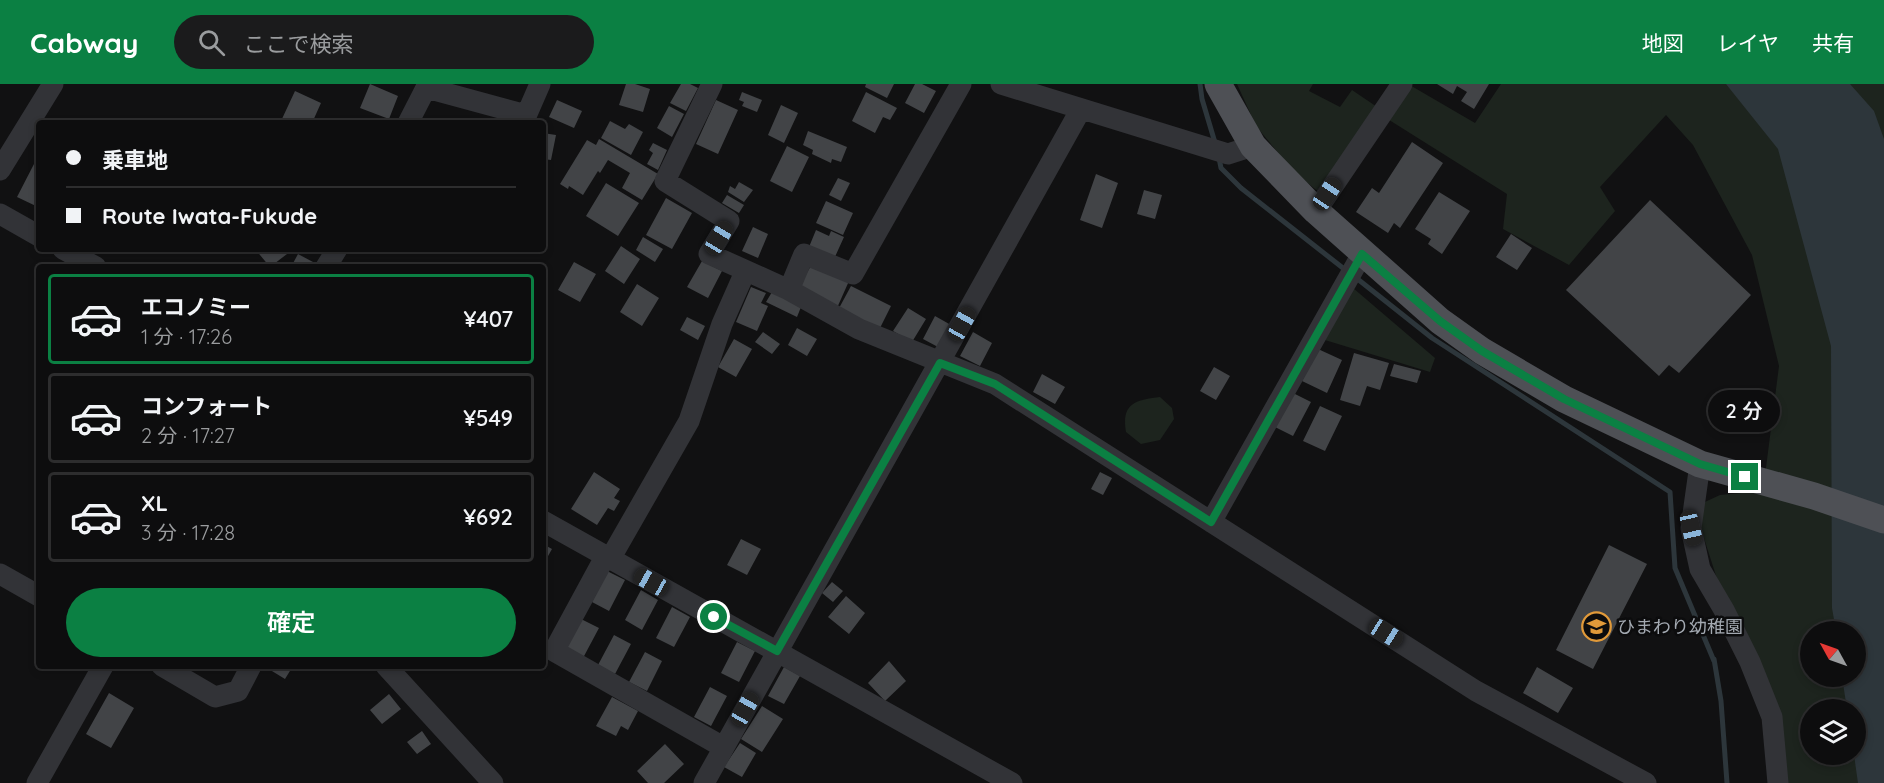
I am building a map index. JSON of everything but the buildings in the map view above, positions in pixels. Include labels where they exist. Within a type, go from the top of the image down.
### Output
[{"type":"main road","points":[[1218,84],[1253,146],[1316,211],[1440,321],[1482,351],[1564,399],[1700,464],[1814,496],[1884,520]]},
{"type":"street","points":[[0,171],[53,84]]},
{"type":"street","points":[[410,120],[427,86],[525,119],[540,84]]},
{"type":"street","points":[[712,84],[665,181],[729,221],[709,254],[789,290],[859,329],[995,384],[1476,691],[1646,783]]},
{"type":"street","points":[[789,290],[804,254],[853,274],[961,84]]},
{"type":"street","points":[[1001,84],[1228,154],[1253,146]]},
{"type":"street","points":[[1316,211],[1402,84]]},
{"type":"street","points":[[704,783],[1081,109]]},
{"type":"street","points":[[0,214],[36,234]]},
{"type":"street","points":[[68,252],[90,264]]},
{"type":"street","points":[[1211,522],[1362,254]]},
{"type":"street","points":[[723,747],[554,651],[689,422],[722,324],[745,272]]},
{"type":"street","points":[[1700,464],[1691,528],[1700,569],[1750,662],[1772,717],[1778,783]]},
{"type":"street","points":[[546,523],[1012,783]]},
{"type":"street","points":[[0,574],[36,594]]},
{"type":"street","points":[[38,783],[101,669]]},
{"type":"street","points":[[167,669],[215,697],[238,691],[249,669]]},
{"type":"street","points":[[389,669],[493,783]]},
{"type":"shaded area","points":[[1237,84],[1313,84],[1309,91],[1340,107],[1352,90],[1383,111],[1320,193],[1294,172],[1256,126]]},
{"type":"shaded area","points":[[1408,84],[1475,123],[1501,84],[1884,84],[1884,783],[1788,783],[1777,766],[1694,507],[1720,495],[1763,491],[1779,366],[1752,255],[1693,145],[1666,115],[1600,187],[1615,211],[1569,265],[1503,229],[1507,194],[1386,118]]},
{"type":"shaded area","points":[[1726,84],[1850,84],[1874,111],[1884,139],[1884,783],[1858,783],[1855,765],[1866,765],[1866,699],[1845,699],[1844,687],[1866,687],[1866,621],[1834,621],[1832,608],[1831,346],[1778,149]]},
{"type":"shaded area","points":[[1346,282],[1435,358],[1430,372],[1315,337]]},
{"type":"shaded area","points":[[1160,397],[1172,408],[1174,419],[1160,440],[1141,444],[1126,432],[1125,422],[1128,409],[1137,402]]},
{"type":"waterway","points":[[1200,84],[1202,99],[1216,146]]},
{"type":"waterway","points":[[1219,158],[1221,168],[1241,188],[1348,272]]},
{"type":"waterway","points":[[1355,277],[1432,338],[1670,492],[1675,568],[1714,661],[1714,659],[1721,701],[1727,783]]},
{"type":"place","name":"ひまわり幼稚園","points":[[1596,627]]},
{"type":"route","points":[[714,617],[777,651],[940,363],[995,384],[1211,522],[1362,254],[1440,321],[1482,351],[1564,399],[1700,464],[1745,477]]}]
